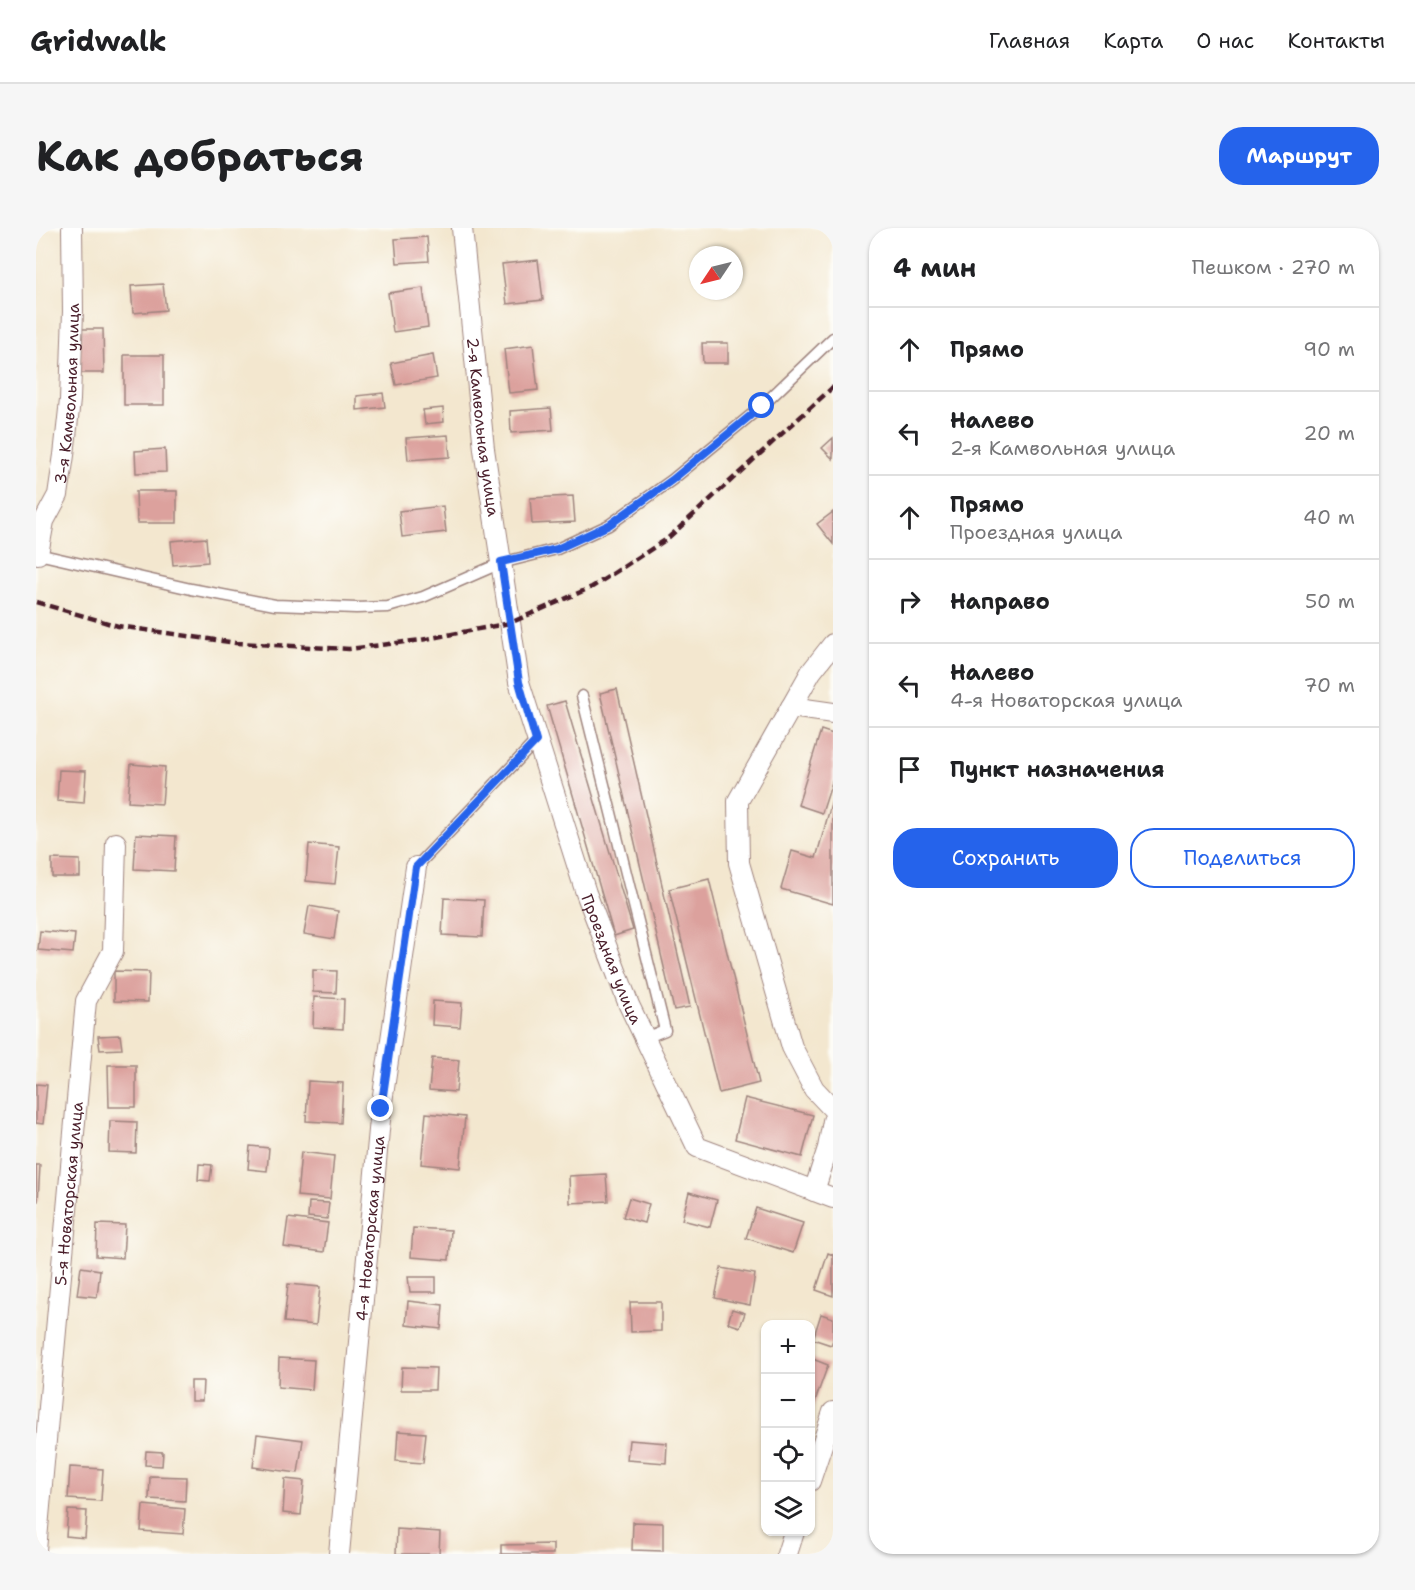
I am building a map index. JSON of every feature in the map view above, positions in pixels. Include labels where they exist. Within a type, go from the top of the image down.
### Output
[{"type":"street","name":"3-я Камвольная улица","points":[[38,554],[44,521],[58,495],[64,455],[73,311],[72,228]]},
{"type":"street","name":"2-я Камвольная улица","points":[[462,228],[484,449],[510,623]]},
{"type":"street","name":"Проездная улица","points":[[510,623],[519,682],[585,893],[628,1005],[697,1147],[833,1198]]},
{"type":"street","points":[[833,644],[811,672],[738,801],[739,863],[792,1047],[814,1089],[833,1109]]},
{"type":"street","points":[[791,707],[833,713]]},
{"type":"street","name":"5-я Новаторская улица","points":[[36,1550],[86,1002],[112,951],[116,843]]},
{"type":"street","name":"4-я Новаторская улица","points":[[339,1554],[381,1109],[416,867]]},
{"type":"street","points":[[814,1191],[828,1148],[833,1121]]},
{"type":"street","points":[[815,1466],[833,1412]]},
{"type":"street","points":[[787,1554],[793,1536]]},
{"type":"lane","points":[[38,554],[190,589],[275,605],[388,607],[423,597],[501,562],[557,549],[609,525],[672,480],[762,406],[833,338]]},
{"type":"lane","points":[[582,696],[665,1030],[645,1038]]},
{"type":"lane","points":[[416,867],[536,741]]},
{"type":"building","points":[[427,237],[429,261],[397,263],[395,239]]},
{"type":"building","points":[[538,260],[543,300],[507,304],[502,264]]},
{"type":"building","points":[[163,284],[166,310],[133,313],[131,286]]},
{"type":"building","points":[[423,288],[428,327],[393,332],[388,293]]},
{"type":"building","points":[[81,329],[103,329],[104,373],[79,373]]},
{"type":"building","points":[[702,343],[728,343],[728,363],[703,363]]},
{"type":"building","points":[[533,345],[538,390],[509,393],[504,349]]},
{"type":"building","points":[[124,355],[164,355],[164,405],[124,405]]},
{"type":"building","points":[[433,355],[437,378],[396,385],[391,363]]},
{"type":"building","points":[[383,393],[385,407],[357,410],[357,396]]},
{"type":"building","points":[[443,408],[444,422],[425,424],[423,410]]},
{"type":"building","points":[[551,408],[553,430],[511,433],[510,411]]},
{"type":"building","points":[[448,435],[450,457],[408,460],[406,438]]},
{"type":"building","points":[[833,438],[833,459],[822,448]]},
{"type":"building","points":[[165,449],[166,472],[136,473],[135,451]]},
{"type":"building","points":[[136,491],[177,491],[177,523],[137,523]]},
{"type":"building","points":[[573,496],[575,522],[532,524],[530,498]]},
{"type":"building","points":[[443,506],[446,532],[402,537],[399,511]]},
{"type":"building","points":[[833,512],[833,544],[817,524]]},
{"type":"building","points":[[206,538],[208,562],[173,565],[171,541]]},
{"type":"building","points":[[617,689],[690,1007],[674,1010],[600,693]]},
{"type":"building","points":[[565,701],[633,930],[614,936],[547,706]]},
{"type":"building","points":[[821,730],[833,734],[833,779],[822,813],[798,805]]},
{"type":"building","points":[[131,764],[165,767],[162,804],[128,802]]},
{"type":"building","points":[[59,770],[86,771],[84,803],[57,801]]},
{"type":"building","points":[[832,801],[833,904],[781,889],[792,851],[816,858]]},
{"type":"building","points":[[136,834],[176,836],[174,871],[134,869]]},
{"type":"building","points":[[309,844],[339,847],[335,884],[306,881]]},
{"type":"building","points":[[52,859],[80,860],[80,877],[52,877]]},
{"type":"building","points":[[709,879],[759,1083],[719,1093],[669,889]]},
{"type":"building","points":[[444,898],[484,900],[482,937],[442,935]]},
{"type":"building","points":[[309,906],[338,911],[334,939],[304,934]]},
{"type":"building","points":[[40,931],[75,934],[73,953],[38,950]]},
{"type":"building","points":[[313,970],[337,971],[336,993],[313,992]]},
{"type":"building","points":[[114,971],[149,972],[148,1002],[114,1001]]},
{"type":"building","points":[[314,997],[344,999],[343,1029],[313,1027]]},
{"type":"building","points":[[433,1001],[462,1003],[460,1027],[432,1025]]},
{"type":"building","points":[[120,1035],[122,1049],[100,1050],[98,1036]]},
{"type":"building","points":[[432,1058],[459,1060],[456,1092],[429,1090]]},
{"type":"building","points":[[108,1065],[136,1065],[136,1107],[109,1107]]},
{"type":"building","points":[[308,1081],[343,1083],[341,1123],[306,1121]]},
{"type":"building","points":[[36,1084],[47,1085],[43,1124],[36,1123]]},
{"type":"building","points":[[745,1098],[813,1115],[802,1157],[735,1139]]},
{"type":"building","points":[[426,1113],[465,1117],[460,1168],[421,1164]]},
{"type":"building","points":[[110,1121],[137,1122],[136,1153],[109,1152]]},
{"type":"building","points":[[250,1146],[269,1148],[267,1171],[248,1169]]},
{"type":"building","points":[[301,1152],[334,1156],[330,1199],[297,1196]]},
{"type":"building","points":[[199,1164],[212,1165],[210,1181],[198,1180]]},
{"type":"building","points":[[36,1165],[40,1165],[38,1201],[36,1201]]},
{"type":"building","points":[[606,1174],[608,1201],[570,1203],[569,1176]]},
{"type":"building","points":[[689,1192],[717,1200],[710,1227],[682,1220]]},
{"type":"building","points":[[629,1198],[649,1204],[644,1223],[623,1217]]},
{"type":"building","points":[[309,1202],[329,1203],[327,1219],[308,1217]]},
{"type":"building","points":[[756,1208],[803,1223],[793,1253],[746,1238]]},
{"type":"building","points":[[288,1218],[328,1223],[324,1252],[284,1247]]},
{"type":"building","points":[[97,1224],[125,1225],[123,1258],[96,1256]]},
{"type":"building","points":[[413,1228],[451,1230],[449,1260],[411,1257]]},
{"type":"building","points":[[828,1253],[833,1255],[833,1296],[816,1290]]},
{"type":"building","points":[[81,1267],[100,1270],[97,1297],[77,1295]]},
{"type":"building","points":[[721,1268],[755,1274],[750,1305],[715,1298]]},
{"type":"building","points":[[408,1277],[436,1277],[436,1292],[410,1292]]},
{"type":"building","points":[[288,1284],[320,1287],[316,1325],[284,1322]]},
{"type":"building","points":[[408,1301],[443,1305],[441,1329],[406,1325]]},
{"type":"building","points":[[630,1302],[661,1302],[661,1331],[631,1332]]},
{"type":"building","points":[[732,1309],[745,1313],[740,1327],[728,1323]]},
{"type":"building","points":[[821,1314],[833,1318],[831,1345],[815,1340]]},
{"type":"building","points":[[279,1358],[314,1360],[312,1390],[278,1387]]},
{"type":"building","points":[[815,1360],[828,1365],[815,1401]]},
{"type":"building","points":[[402,1367],[436,1368],[435,1390],[401,1390]]},
{"type":"building","points":[[191,1381],[203,1381],[202,1401],[191,1401]]},
{"type":"building","points":[[398,1431],[426,1433],[423,1463],[396,1461]]},
{"type":"building","points":[[257,1434],[303,1440],[298,1473],[253,1467]]},
{"type":"building","points":[[629,1440],[667,1443],[666,1463],[627,1460]]},
{"type":"building","points":[[146,1451],[163,1452],[162,1466],[145,1465]]},
{"type":"building","points":[[70,1467],[103,1469],[101,1501],[68,1499]]},
{"type":"building","points":[[150,1476],[186,1477],[185,1501],[149,1499]]},
{"type":"building","points":[[285,1479],[304,1481],[301,1515],[283,1513]]},
{"type":"building","points":[[143,1505],[185,1509],[183,1534],[141,1531]]},
{"type":"building","points":[[68,1510],[87,1511],[85,1538],[66,1536]]},
{"type":"building","points":[[633,1522],[663,1523],[663,1551],[632,1550]]},
{"type":"building","points":[[397,1529],[440,1532],[439,1554],[396,1554]]},
{"type":"building","points":[[553,1544],[553,1554],[501,1554],[501,1545]]},
{"type":"railway","points":[[36,602],[118,626],[236,643],[349,649],[421,640],[510,623],[592,587],[667,539],[833,387]]},
{"type":"route","points":[[381,1109],[416,867],[536,741],[519,682],[501,562],[557,549],[609,525],[672,480],[762,406]]}]
